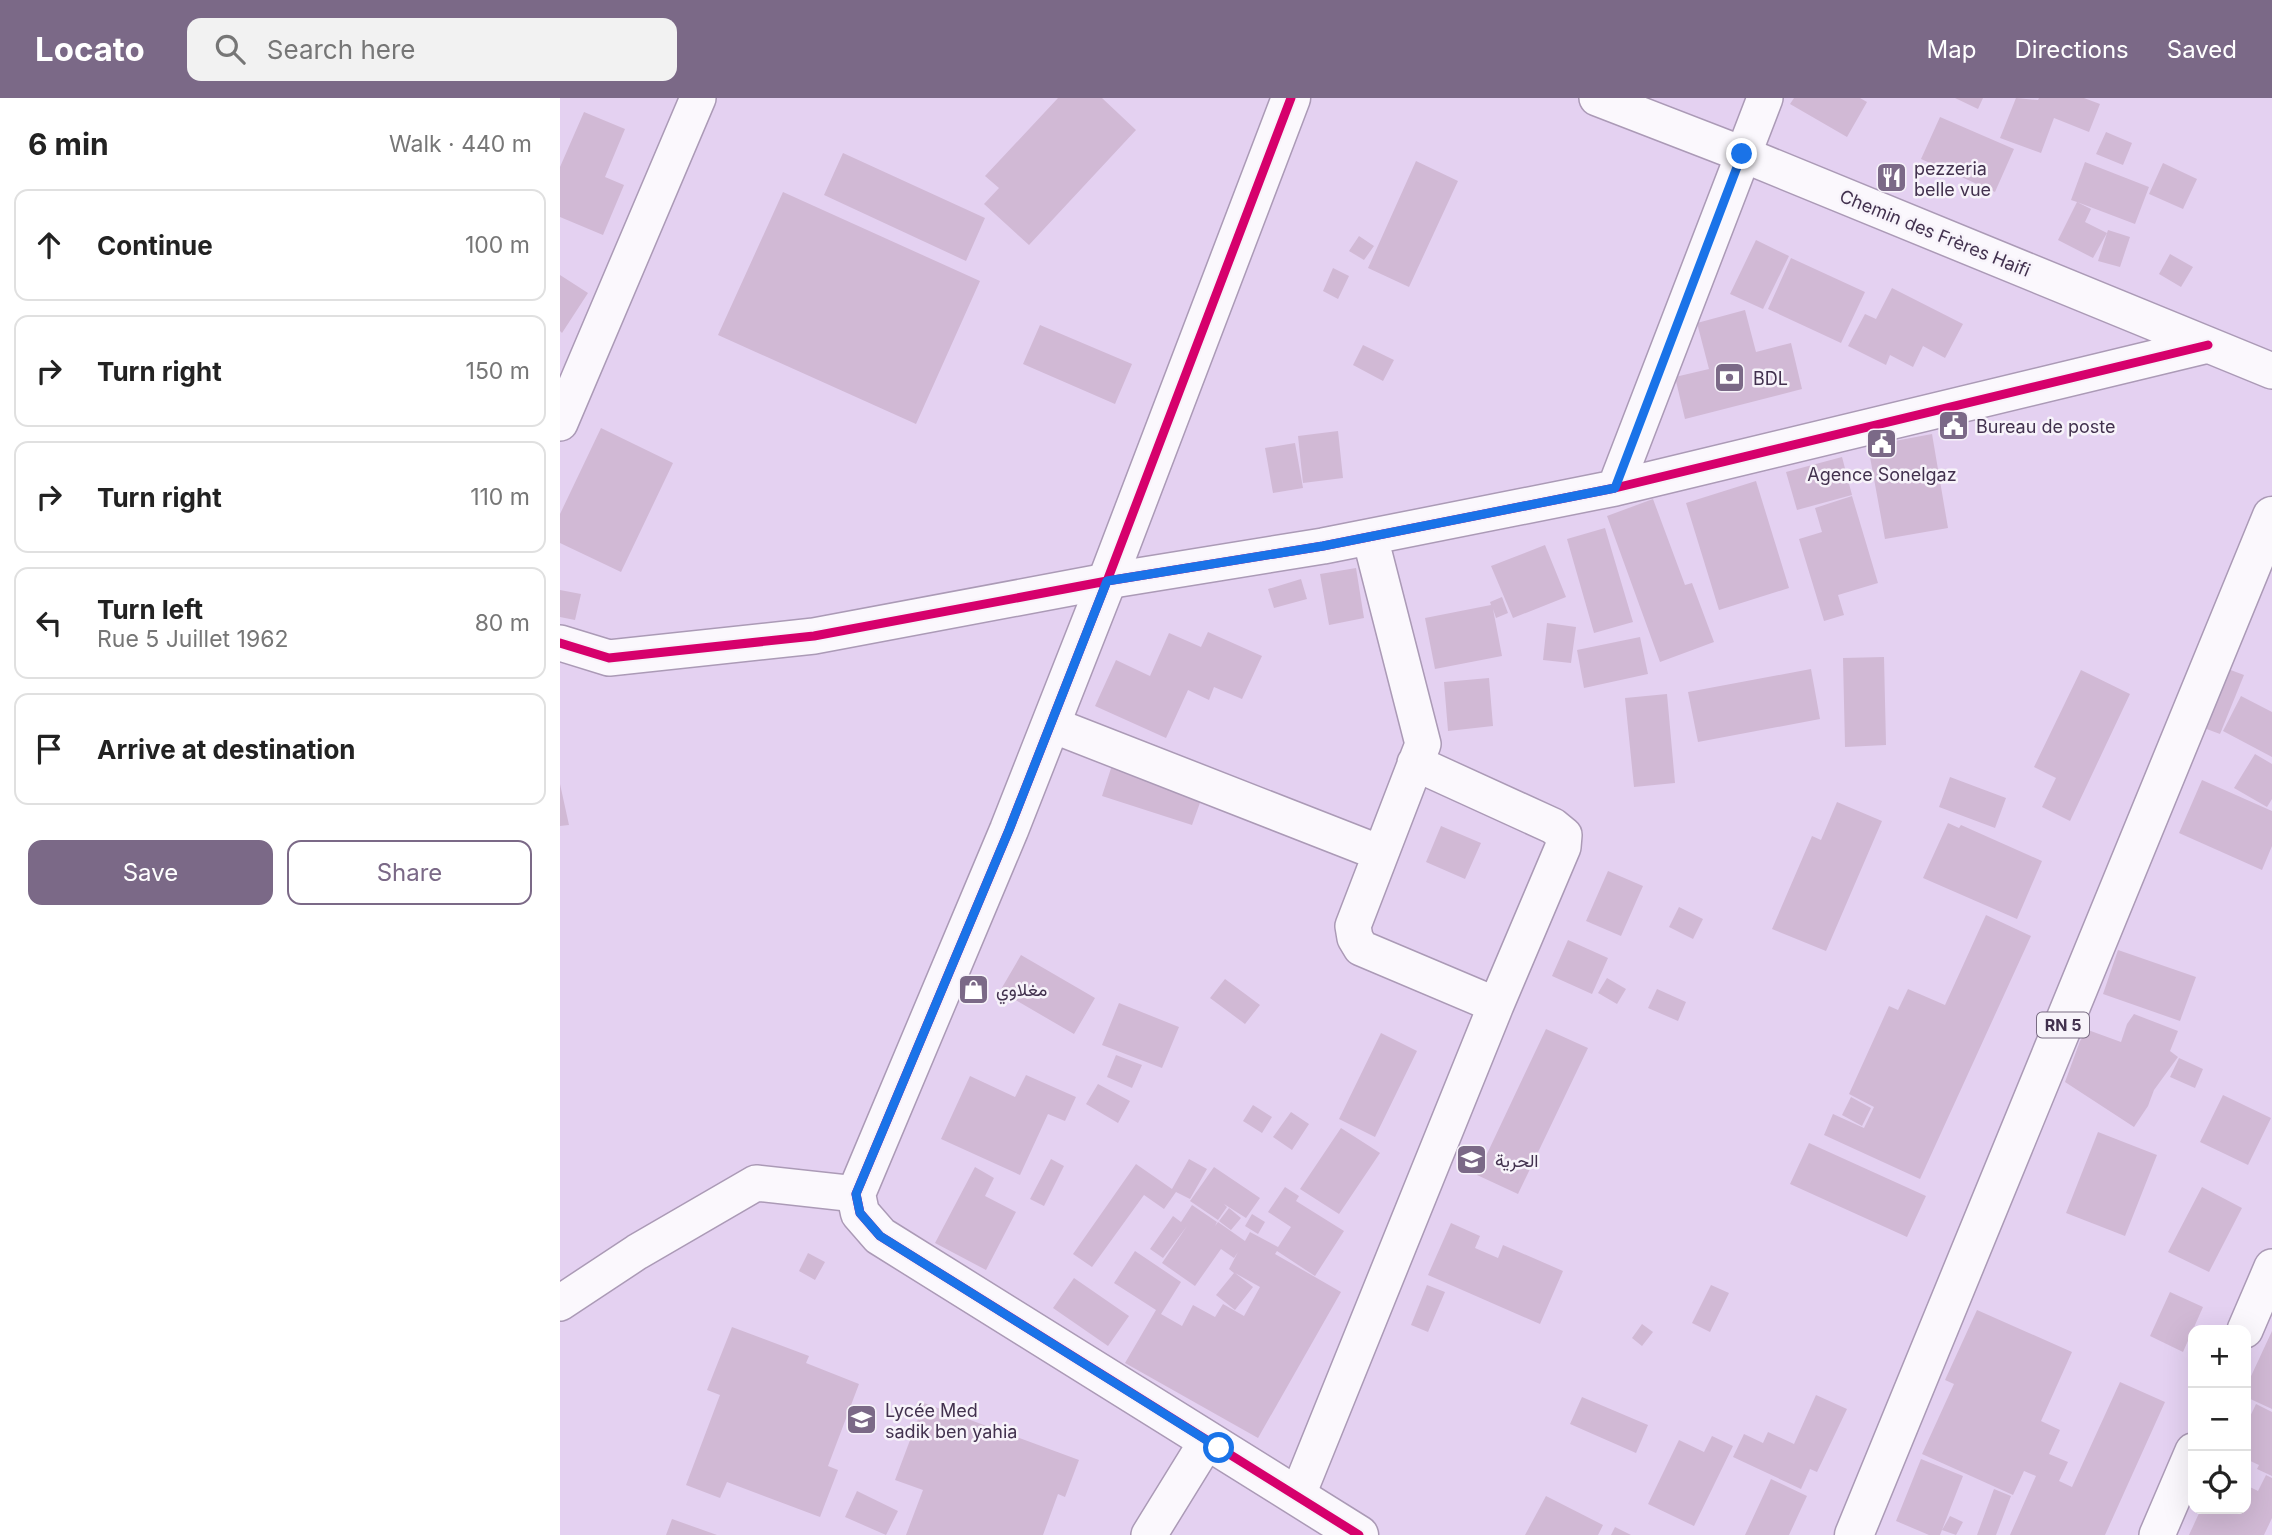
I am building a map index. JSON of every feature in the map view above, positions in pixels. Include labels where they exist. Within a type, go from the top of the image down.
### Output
[{"type":"street","points":[[560,423],[698,98]]},
{"type":"street","points":[[1291,98],[1009,830],[856,1194],[860,1213],[880,1236],[1359,1535]]},
{"type":"street","name":"Chemin des Frères Haifi","points":[[1597,98],[1742,154],[2272,372]]},
{"type":"street","points":[[1615,488],[1765,98]]},
{"type":"street","points":[[560,643],[609,658],[814,636],[1107,581],[1370,537],[1615,488],[2208,345]]},
{"type":"street","name":"RN 5","points":[[1854,1535],[2272,516]]},
{"type":"street","points":[[1370,537],[1423,744],[1353,926],[1355,938],[1362,948],[1496,1005]]},
{"type":"street","points":[[1050,724],[1380,853]]},
{"type":"street","points":[[1297,1497],[1496,1005],[1563,847],[1564,835],[1553,826],[1415,763]]},
{"type":"street","points":[[560,1303],[637,1252],[756,1183],[856,1194]]},
{"type":"street","points":[[2248,1325],[2270,1280]]},
{"type":"street","points":[[1149,1535],[1207,1441]]},
{"type":"street","points":[[2157,1535],[2188,1463]]},
{"type":"building","points":[[1058,98],[1102,98],[1136,130],[1029,245],[984,204],[999,188],[985,176]]},
{"type":"building","points":[[1794,98],[1860,98],[1867,102],[1847,137],[1790,104]]},
{"type":"building","points":[[1955,98],[1983,98],[1978,109]]},
{"type":"building","points":[[2016,98],[2084,98],[2100,104],[2089,132],[2054,118],[2041,153],[2000,138]]},
{"type":"building","points":[[584,112],[625,129],[605,177],[624,185],[603,235],[560,217],[560,167]]},
{"type":"building","points":[[1940,117],[2014,149],[1995,192],[1921,159]]},
{"type":"building","points":[[2106,132],[2132,143],[2123,165],[2096,154]]},
{"type":"building","points":[[843,153],[985,218],[966,261],[824,195]]},
{"type":"building","points":[[1416,161],[1458,181],[1409,287],[1368,268]]},
{"type":"building","points":[[2085,162],[2149,187],[2135,224],[2071,200]]},
{"type":"building","points":[[2163,163],[2197,179],[2183,209],[2149,194]]},
{"type":"building","points":[[783,192],[980,281],[916,424],[718,335]]},
{"type":"building","points":[[2077,202],[2091,209],[2085,222],[2107,233],[2093,258],[2058,240]]},
{"type":"building","points":[[2108,230],[2130,237],[2120,267],[2098,261]]},
{"type":"building","points":[[1359,236],[1374,246],[1364,260],[1349,251]]},
{"type":"building","points":[[1756,240],[1789,256],[1763,309],[1730,294]]},
{"type":"building","points":[[2170,254],[2193,267],[2181,287],[2159,274]]},
{"type":"building","points":[[1791,258],[1865,292],[1841,343],[1768,309]]},
{"type":"building","points":[[1333,268],[1349,276],[1338,299],[1323,291]]},
{"type":"building","points":[[560,275],[588,293],[562,333],[560,331]]},
{"type":"building","points":[[1892,288],[1963,324],[1945,358],[1923,346],[1913,367],[1890,355],[1886,365],[1848,346],[1865,314],[1876,319]]},
{"type":"building","points":[[1745,310],[1756,352],[1791,343],[1802,389],[1685,419],[1675,377],[1709,369],[1697,323]]},
{"type":"building","points":[[1040,325],[1132,364],[1115,404],[1023,364]]},
{"type":"building","points":[[1363,345],[1394,360],[1383,381],[1353,365]]},
{"type":"building","points":[[601,428],[673,463],[621,572],[560,543],[560,514]]},
{"type":"building","points":[[1338,431],[1343,478],[1303,483],[1298,436]]},
{"type":"building","points":[[1932,434],[1948,528],[1885,539],[1868,446]]},
{"type":"building","points":[[1295,443],[1303,488],[1273,493],[1265,448]]},
{"type":"building","points":[[1842,457],[1852,495],[1797,510],[1786,472]]},
{"type":"building","points":[[1756,481],[1789,588],[1719,610],[1686,503]]},
{"type":"building","points":[[1852,496],[1878,583],[1838,595],[1844,615],[1824,621],[1799,539],[1822,532],[1815,508]]},
{"type":"building","points":[[1653,499],[1685,585],[1692,583],[1714,642],[1660,662],[1607,516]]},
{"type":"building","points":[[1605,528],[1633,622],[1594,633],[1567,539]]},
{"type":"building","points":[[1545,545],[1566,597],[1513,618],[1491,566]]},
{"type":"building","points":[[1356,568],[1364,618],[1329,625],[1320,574]]},
{"type":"building","points":[[1301,579],[1307,599],[1274,608],[1268,589]]},
{"type":"building","points":[[560,590],[581,594],[575,620],[560,617]]},
{"type":"building","points":[[1502,597],[1508,613],[1496,618],[1493,609],[1502,656],[1435,669],[1425,618],[1491,605],[1490,602]]},
{"type":"building","points":[[1547,623],[1576,627],[1571,663],[1543,660]]},
{"type":"building","points":[[1208,632],[1262,656],[1242,699],[1214,687],[1209,700],[1188,690],[1166,738],[1095,706],[1116,660],[1150,676],[1169,633],[1201,647]]},
{"type":"building","points":[[1640,637],[1648,674],[1584,688],[1577,650]]},
{"type":"building","points":[[1884,657],[1886,745],[1845,747],[1843,658]]},
{"type":"building","points":[[1811,669],[1820,719],[1698,742],[1688,692]]},
{"type":"building","points":[[2228,669],[2244,675],[2220,734],[2204,728]]},
{"type":"building","points":[[2081,670],[2130,694],[2070,821],[2042,807],[2056,778],[2034,767]]},
{"type":"building","points":[[1489,678],[1493,726],[1448,731],[1444,682]]},
{"type":"building","points":[[1667,694],[1675,783],[1634,787],[1625,698]]},
{"type":"building","points":[[2241,696],[2272,712],[2272,757],[2223,731]]},
{"type":"building","points":[[2255,754],[2272,764],[2272,799],[2267,807],[2234,788]]},
{"type":"building","points":[[1115,756],[1206,786],[1192,825],[1102,796]]},
{"type":"building","points":[[1950,777],[2006,798],[1995,828],[1939,807]]},
{"type":"building","points":[[2202,780],[2272,811],[2272,846],[2262,870],[2179,833]]},
{"type":"building","points":[[560,784],[569,825],[560,826]]},
{"type":"building","points":[[1837,802],[1882,821],[1826,951],[1772,929],[1812,836],[1821,840]]},
{"type":"building","points":[[1948,823],[1959,828],[1961,825],[2042,861],[2017,919],[1923,878]]},
{"type":"building","points":[[1441,826],[1481,843],[1465,879],[1426,862]]},
{"type":"building","points":[[1608,871],[1643,886],[1621,936],[1586,921]]},
{"type":"building","points":[[1679,907],[1703,919],[1693,939],[1669,927]]},
{"type":"building","points":[[1986,915],[2031,936],[1920,1179],[1824,1135],[1833,1114],[1864,1128],[1874,1107],[1849,1094],[1889,1006],[1898,1010],[1908,989],[1945,1005]]},
{"type":"building","points":[[1568,940],[1608,958],[1592,994],[1552,976]]},
{"type":"building","points":[[2118,950],[2196,977],[2180,1021],[2103,994]]},
{"type":"building","points":[[1021,955],[1095,998],[1074,1034],[1000,991]]},
{"type":"building","points":[[1607,978],[1626,989],[1617,1004],[1598,993]]},
{"type":"building","points":[[1225,979],[1260,1005],[1245,1024],[1210,998]]},
{"type":"building","points":[[1657,989],[1686,1002],[1678,1021],[1648,1008]]},
{"type":"building","points":[[1119,1003],[1179,1027],[1162,1068],[1102,1045]]},
{"type":"building","points":[[2134,1014],[2178,1031],[2170,1051],[2178,1057],[2154,1090],[2148,1106],[2134,1127],[2065,1082],[2080,1041],[2088,1030],[2121,1042],[2127,1024]]},
{"type":"building","points":[[1546,1029],[1588,1048],[1518,1194],[1477,1175]]},
{"type":"building","points":[[1381,1033],[1417,1051],[1375,1137],[1339,1119]]},
{"type":"building","points":[[1116,1055],[1142,1065],[1132,1088],[1107,1077]]},
{"type":"building","points":[[2179,1058],[2203,1069],[2195,1088],[2170,1077]]},
{"type":"building","points":[[1026,1075],[1076,1097],[1065,1121],[1048,1114],[1020,1175],[941,1139],[970,1076],[1015,1097]]},
{"type":"building","points":[[1098,1084],[1130,1101],[1118,1123],[1086,1104]]},
{"type":"building","points":[[2223,1095],[2271,1118],[2248,1165],[2200,1142]]},
{"type":"building","points":[[1851,1097],[1871,1108],[1862,1126],[1842,1115]]},
{"type":"building","points":[[1253,1105],[1272,1117],[1262,1133],[1243,1121]]},
{"type":"building","points":[[1291,1112],[1309,1124],[1292,1150],[1273,1137]]},
{"type":"building","points":[[1341,1128],[1380,1153],[1339,1214],[1300,1189]]},
{"type":"building","points":[[2098,1132],[2157,1155],[2125,1236],[2066,1213]]},
{"type":"building","points":[[1809,1143],[1926,1196],[1907,1237],[1790,1184]]},
{"type":"building","points":[[1051,1159],[1064,1166],[1044,1206],[1030,1199]]},
{"type":"building","points":[[1189,1159],[1207,1169],[1190,1199],[1176,1192],[1164,1209],[1144,1195],[1092,1267],[1073,1254],[1136,1164],[1172,1189]]},
{"type":"building","points":[[975,1167],[994,1178],[985,1196],[1016,1212],[986,1270],[935,1243]]},
{"type":"building","points":[[1214,1167],[1260,1198],[1246,1218],[1224,1204],[1227,1207],[1218,1220],[1190,1201]]},
{"type":"building","points":[[1285,1187],[1299,1196],[1296,1201],[1344,1231],[1315,1276],[1277,1251],[1275,1254],[1341,1292],[1258,1438],[1125,1363],[1156,1310],[1114,1283],[1135,1251],[1181,1282],[1161,1314],[1182,1326],[1193,1305],[1215,1317],[1223,1304],[1244,1316],[1260,1287],[1235,1273],[1253,1287],[1235,1310],[1216,1295],[1234,1273],[1229,1269],[1238,1252],[1234,1258],[1221,1249],[1195,1286],[1162,1263],[1187,1226],[1163,1258],[1150,1249],[1173,1216],[1181,1222],[1192,1205],[1217,1222],[1215,1226],[1218,1222],[1245,1241],[1250,1232],[1278,1247],[1291,1227],[1268,1212]]},
{"type":"building","points":[[2202,1187],[2242,1208],[2209,1272],[2168,1252]]},
{"type":"building","points":[[1229,1208],[1241,1218],[1231,1230],[1219,1221]]},
{"type":"building","points":[[1252,1214],[1265,1222],[1258,1234],[1245,1226]]},
{"type":"building","points":[[1451,1223],[1480,1236],[1475,1248],[1498,1258],[1503,1245],[1563,1271],[1540,1324],[1428,1275]]},
{"type":"building","points":[[808,1253],[825,1262],[815,1280],[799,1271]]},
{"type":"building","points":[[1074,1278],[1129,1316],[1108,1346],[1053,1308]]},
{"type":"building","points":[[1427,1285],[1445,1292],[1428,1332],[1411,1325]]},
{"type":"building","points":[[1711,1285],[1729,1293],[1710,1332],[1692,1323]]},
{"type":"building","points":[[2170,1292],[2203,1307],[2195,1325],[2188,1325],[2188,1341],[2183,1352],[2150,1336]]},
{"type":"building","points":[[1977,1310],[2072,1352],[2041,1421],[2060,1430],[2049,1454],[2068,1462],[2059,1481],[2072,1487],[2120,1382],[2165,1402],[2105,1535],[2010,1535],[2036,1476],[2024,1471],[2013,1495],[1922,1454],[1954,1384],[1945,1380]]},
{"type":"building","points":[[1642,1324],[1653,1332],[1642,1346],[1632,1338]]},
{"type":"building","points":[[732,1327],[809,1356],[806,1363],[859,1384],[828,1466],[838,1470],[820,1517],[727,1482],[720,1498],[686,1485],[720,1395],[707,1390]]},
{"type":"building","points":[[2272,1331],[2272,1409],[2251,1399],[2251,1376]]},
{"type":"building","points":[[1816,1395],[1847,1409],[1817,1472],[1810,1469],[1801,1489],[1733,1457],[1744,1434],[1763,1443],[1768,1432],[1794,1444]]},
{"type":"building","points":[[1582,1397],[1648,1425],[1636,1453],[1570,1424]]},
{"type":"building","points":[[924,1403],[1079,1460],[1065,1497],[1058,1494],[1043,1535],[906,1535],[923,1490],[895,1480]]},
{"type":"building","points":[[2256,1404],[2272,1412],[2272,1476],[2257,1469],[2259,1465],[2251,1461],[2251,1414]]},
{"type":"building","points":[[1712,1436],[1733,1446],[1694,1526],[1648,1504],[1679,1440],[1704,1452]]},
{"type":"building","points":[[1921,1459],[1963,1476],[1940,1535],[1929,1535],[1896,1521]]},
{"type":"building","points":[[2266,1475],[2272,1478],[2272,1518],[2264,1535],[2189,1535],[2199,1514],[2251,1514],[2251,1488],[2258,1491]]},
{"type":"building","points":[[1771,1479],[1807,1496],[1789,1535],[1745,1535]]},
{"type":"building","points":[[1994,1489],[2011,1496],[1996,1535],[1977,1535]]},
{"type":"building","points":[[857,1491],[898,1511],[886,1535],[845,1517]]},
{"type":"building","points":[[1546,1496],[1603,1525],[1598,1535],[1525,1535]]},
{"type":"building","points":[[1950,1516],[1963,1522],[1956,1535],[1942,1530]]},
{"type":"building","points":[[672,1519],[717,1535],[666,1535]]},
{"type":"building","points":[[1615,1527],[1631,1535],[1611,1535]]},
{"type":"cycle path","points":[[1291,98],[1009,830],[856,1194],[860,1213],[880,1236],[1359,1535]]},
{"type":"cycle path","points":[[560,643],[609,658],[814,636],[1107,581],[1323,546],[1615,488],[2208,345]]},
{"type":"place","name":"pezzeria belle vue","points":[[1891,178]]},
{"type":"place","name":"BDL","points":[[1730,378]]},
{"type":"place","name":"Bureau de poste","points":[[1953,426]]},
{"type":"place","name":"Agence Sonelgaz","points":[[1882,443]]},
{"type":"place","name":"مغلاوي","points":[[973,989]]},
{"type":"place","name":"الحرية","points":[[1472,1160]]},
{"type":"place","name":"Lycée Med sadik ben yahia","points":[[862,1420]]},
{"type":"route","points":[[1219,1448],[880,1236],[860,1213],[856,1194],[1009,830],[1107,581],[1323,546],[1615,488],[1742,154]]}]
